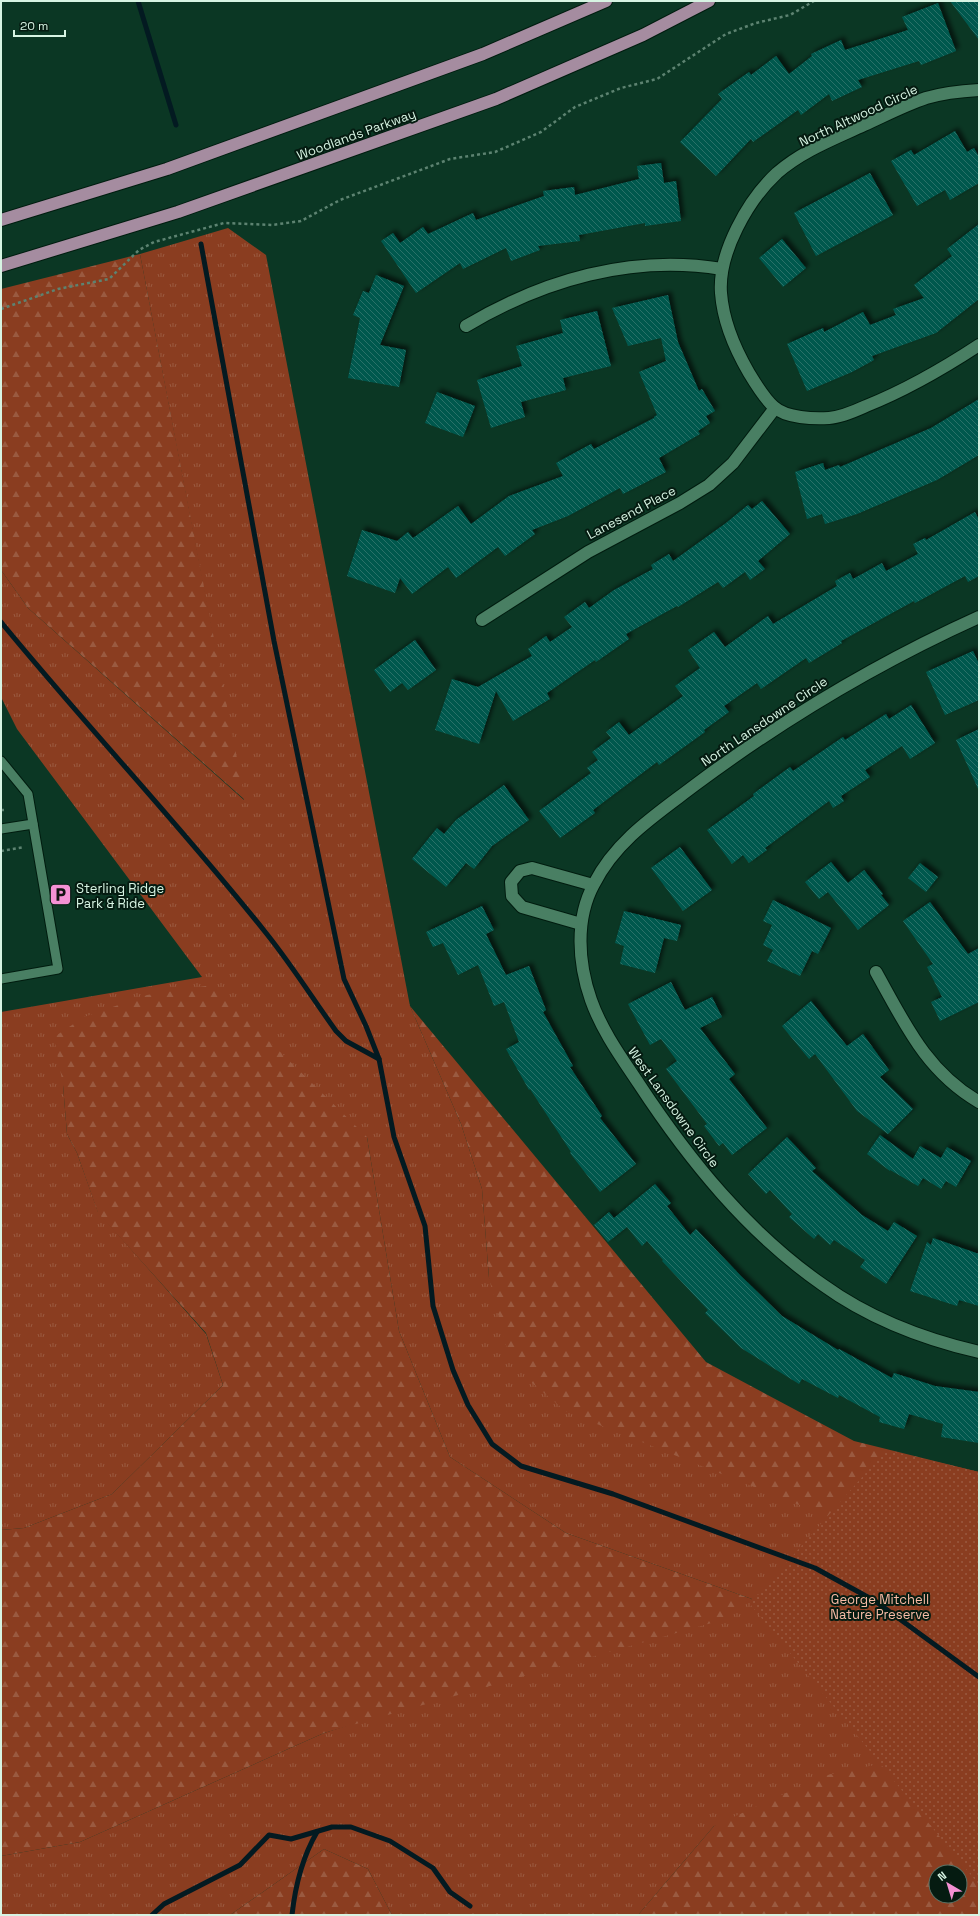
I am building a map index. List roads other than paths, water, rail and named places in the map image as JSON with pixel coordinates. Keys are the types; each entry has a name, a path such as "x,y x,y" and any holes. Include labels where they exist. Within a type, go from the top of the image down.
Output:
{"main road":[{"path":"1,220 175,166 483,54 606,1"},
{"name":"Woodlands Parkway","path":"1,266 178,212 496,99 643,36 709,1"}],"street":[{"name":"North Altwood Circle","path":"775,408 754,380 734,342 721,293 722,269 734,236 746,211 760,191 777,173 800,157 832,140 927,98 961,91 979,90"},
{"path":"466,326 525,295 591,275 624,268 655,264 680,264 722,269"},
{"path":"775,408 795,417 830,418 851,412 887,398 979,345"},
{"name":"Lanesend Place","path":"482,620 588,552 709,485 733,463 775,408"},
{"name":"North Lansdowne Circle","path":"585,903 605,864 619,846 658,813 740,752 850,681 979,617"},
{"path":"581,924 522,907 512,896 511,882 520,871 532,868 593,885"},
{"name":"West Lansdowne Circle","path":"585,903 581,924 582,957 585,979 596,1012 609,1039 677,1140 700,1170 726,1199 793,1263 823,1286 857,1308 915,1334 979,1352"},
{"path":"876,972 924,1054 943,1076 960,1091 979,1102"}],"lane":[{"path":"1,761 28,794 58,969 1,979"},
{"path":"1,830 33,824"}],"waterway":[{"path":"138,1 176,125"},
{"path":"201,244 274,641 344,979 366,1026 379,1059 394,1137 425,1226 433,1306 453,1370 468,1405 492,1444 521,1466 613,1494 815,1568 875,1601 979,1677"},
{"path":"1,622 234,893 284,957 336,1031 346,1041 379,1059"},
{"path":"152,1915 164,1904 240,1865 269,1835 291,1839 332,1827 351,1827 390,1841 433,1868 450,1892 470,1906"},
{"path":"292,1915 300,1872 317,1832"}],"place":[{"name":"Sterling Ridge Park & Ride","path":"60,895"}],"park label":[{"name":"George Mitchell Nature Preserve","path":"880,1606"}]}
